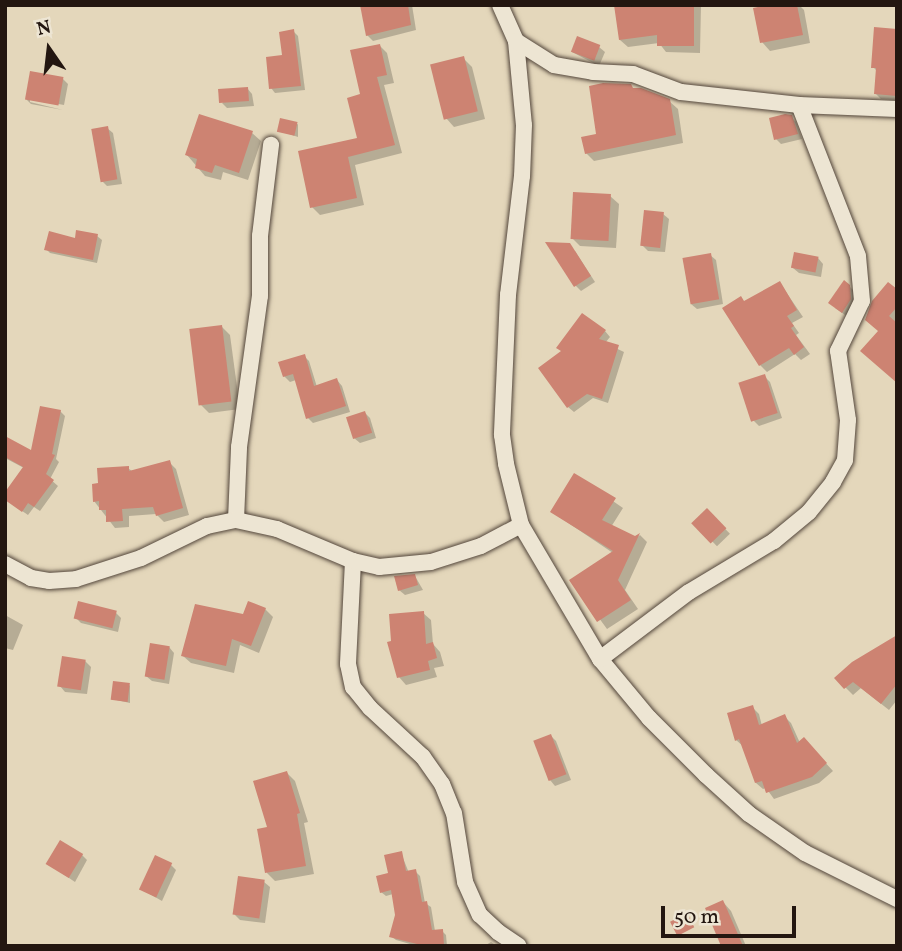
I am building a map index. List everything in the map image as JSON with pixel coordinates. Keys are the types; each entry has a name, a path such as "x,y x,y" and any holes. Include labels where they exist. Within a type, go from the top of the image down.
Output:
{"street":[{"path":"500,5 516,41 524,125 522,176 508,295 502,435 521,525 600,659 649,718 749,814 805,853 897,899"},
{"path":"516,41 554,65 593,72 633,74 681,92 799,105 897,109"},
{"path":"600,659 689,592 774,541 809,512 833,482 845,460 848,420 838,351 862,300 858,256 799,105"},
{"path":"236,520 239,447 260,296 260,236 271,145"},
{"path":"5,564 31,578 49,581 76,579 141,558 207,526 236,520 278,529 353,561 379,567 431,562 481,546 521,525"},
{"path":"353,561 348,650 353,687 423,757 442,784 454,813 465,882 480,915 498,932 519,946"}],"building":[{"path":"360,5 408,5 411,25 366,36"},
{"path":"614,5 694,5 694,46 657,46 657,35 619,40"},
{"path":"797,5 803,35 760,43 753,8"},
{"path":"874,27 897,29 897,96 874,94 876,68 871,68"},
{"path":"294,29 301,86 269,89 266,57 282,55 279,32"},
{"path":"577,36 600,45 594,61 571,52"},
{"path":"380,44 387,75 377,77 395,145 348,157 357,198 310,208 298,151 357,138 347,98 360,94 350,50"},
{"path":"464,56 478,111 444,120 430,64"},
{"path":"30,71 63,77 58,105 25,100"},
{"path":"603,83 631,84 633,88 641,88 670,99 676,135 585,154 581,137 596,134 589,86"},
{"path":"248,87 249,101 219,103 218,89"},
{"path":"199,114 253,131 239,173 215,165 212,173 195,168 197,159 185,155"},
{"path":"792,115 798,134 774,140 769,118"},
{"path":"280,118 298,122 294,136 277,132"},
{"path":"108,126 117,179 101,182 91,129"},
{"path":"573,192 611,194 608,241 571,239"},
{"path":"644,210 664,212 660,248 640,246"},
{"path":"76,230 98,234 93,260 44,250 49,231 75,238"},
{"path":"545,242 570,243 591,276 574,287"},
{"path":"794,252 819,257 815,272 791,268"},
{"path":"711,253 719,299 691,304 682,258"},
{"path":"844,280 850,285 851,299 842,313 828,303"},
{"path":"780,281 797,310 787,316 794,326 791,328 804,347 794,355 789,348 759,366 722,308 741,296 744,301"},
{"path":"888,282 897,289 897,307 889,316 897,323 897,383 860,351 878,331 865,320 872,301"},
{"path":"582,313 606,330 599,339 619,345 602,399 587,394 567,408 538,368 561,351 556,348"},
{"path":"222,325 231,401 199,405 189,329"},
{"path":"305,354 314,386 337,378 346,406 306,419 293,374 283,377 278,362"},
{"path":"765,374 778,413 751,422 738,383"},
{"path":"40,406 61,410 52,454 55,455 46,474 54,480 34,507 28,503 22,512 5,500 5,492 23,467 5,457 5,436 31,450"},
{"path":"365,411 372,433 353,439 346,417"},
{"path":"170,460 183,508 156,516 153,507 122,509 123,521 106,522 106,510 99,510 99,501 93,502 92,484 98,483 97,468 129,466 129,471"},
{"path":"574,473 616,498 602,520 635,536 640,533 618,580 631,600 597,622 569,580 613,551 550,512"},
{"path":"707,508 726,528 711,543 691,523"},
{"path":"415,574 418,585 398,591 394,576"},
{"path":"78,601 117,611 112,628 74,618"},
{"path":"248,601 266,608 251,646 232,639 226,666 181,656 195,604 243,614"},
{"path":"424,611 426,644 433,642 437,658 428,661 430,670 397,678 387,642 391,641 389,614"},
{"path":"897,635 897,684 881,704 853,682 844,689 834,678 852,662"},
{"path":"150,643 170,646 164,680 145,677"},
{"path":"62,656 86,660 81,690 57,687"},
{"path":"113,681 130,683 128,702 111,700"},
{"path":"753,705 759,725 785,714 797,743 804,737 827,763 812,777 766,793 762,781 755,783 739,739 735,741 727,713"},
{"path":"551,734 566,774 549,781 533,741"},
{"path":"287,771 300,813 297,814 306,866 265,873 257,829 267,827 253,781"},
{"path":"60,840 83,854 69,878 46,864"},
{"path":"402,851 406,871 416,869 422,902 427,901 432,930 443,929 444,946 425,946 389,937 395,915 391,890 380,893 376,876 388,873 384,855"},
{"path":"155,855 172,863 156,897 139,889"},
{"path":"238,876 265,880 259,918 233,915"},
{"path":"723,900 743,946 721,946 705,908"},
{"path":"687,913 694,927 677,936 670,922"}]}
